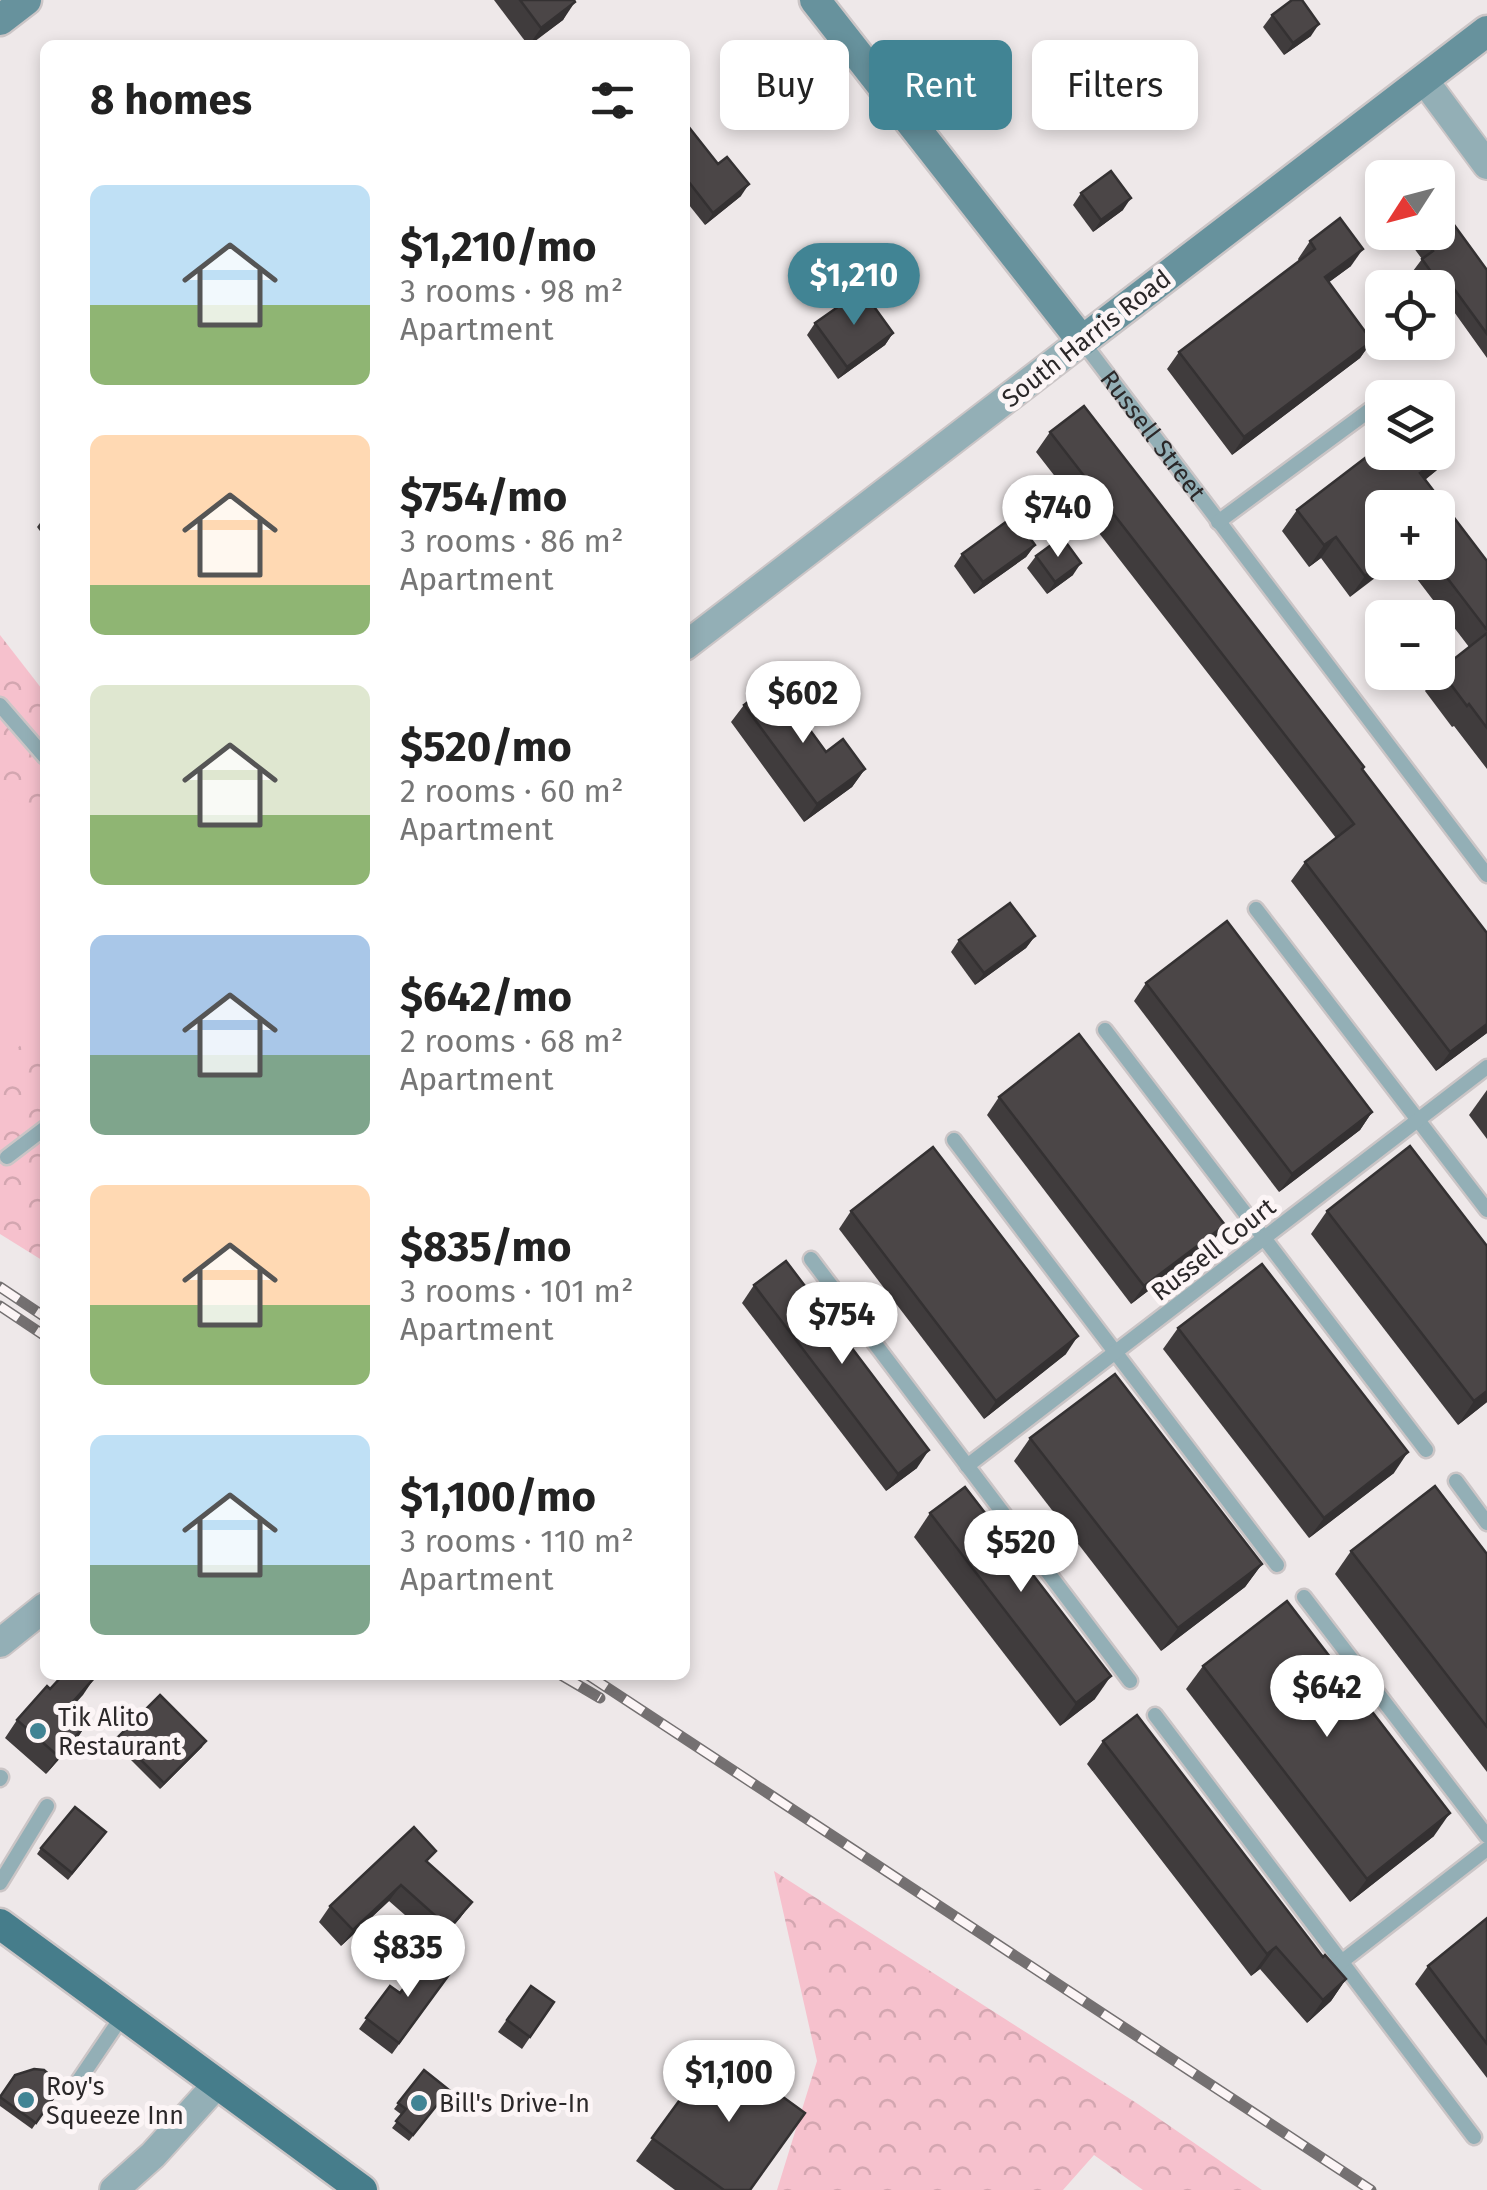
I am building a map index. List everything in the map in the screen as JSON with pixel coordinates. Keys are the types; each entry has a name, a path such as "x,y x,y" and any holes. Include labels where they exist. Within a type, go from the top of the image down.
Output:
{"main road":[{"path":"0,1924 362,2190"}],"street":[{"path":"0,20 26,0"},
{"name":"Russell Street","path":"815,0 1082,342"},
{"name":"South Harris Road","path":"690,642 1487,31"},
{"path":"1424,80 1487,165"},
{"path":"0,1644 40,1611"},
{"path":"114,2190 218,2083"}],"lane":[{"name":"Russell Street","path":"1082,342 1487,875"},
{"path":"1218,522 1365,414"},
{"path":"0,705 40,751"},
{"path":"1256,910 1487,1210"},
{"path":"1105,1030 1426,1450"},
{"name":"Russell Court","path":"967,1466 1487,1067"},
{"path":"7,1157 40,1132"},
{"path":"954,1140 1277,1564"},
{"path":"811,1259 1130,1681"},
{"path":"1456,1481 1487,1522"},
{"path":"1304,1598 1487,1836"},
{"path":"1155,1715 1474,2137"},
{"path":"0,1883 47,1806"},
{"path":"1340,1963 1487,1849"},
{"path":"73,2089 123,2014"}],"green space":[{"path":"0,635 40,687 40,1259 0,1234"},
{"path":"0,799 40,809 40,1025 0,1066"},
{"path":"774,1871 1138,2104 1262,2190 1143,2190 1094,2155 1063,2190 777,2190 817,2061"}],"building":[{"path":"520,0 574,0 575,2 541,28"},
{"path":"1292,0 1302,0 1319,24 1293,43 1272,15"},
{"path":"690,129 718,164 727,157 749,184 713,213 690,183"},
{"path":"1111,171 1131,198 1101,220 1081,193"},
{"path":"1340,218 1363,249 1325,277 1365,331 1365,346 1244,437 1179,352 1315,249 1310,241"},
{"path":"1455,226 1487,270 1487,334 1455,290 1455,270 1430,270 1422,259 1433,251 1455,250"},
{"path":"862,290 893,333 847,367 815,323"},
{"path":"1084,406 1364,767 1487,933 1487,1024 1450,1052 1305,862 1354,824 1050,432"},
{"path":"1365,458 1365,470 1424,470 1420,473 1433,490 1365,490 1365,576 1336,537 1324,545 1297,510"},
{"path":"1014,516 1035,545 983,582 962,554"},
{"path":"1455,519 1487,561 1487,630 1449,580 1455,580"},
{"path":"1062,537 1081,563 1055,582 1036,556"},
{"path":"1487,633 1487,728 1455,690 1455,658"},
{"path":"775,682 826,752 843,739 865,769 817,804 744,705"},
{"path":"1010,903 1035,936 984,973 959,940"},
{"path":"1227,921 1372,1112 1292,1174 1146,983"},
{"path":"1079,1034 1225,1225 1144,1286 999,1097"},
{"path":"1410,1146 1487,1246 1487,1391 1474,1401 1327,1211"},
{"path":"933,1147 1078,1336 996,1401 851,1211"},
{"path":"786,1261 929,1450 898,1474 754,1285"},
{"path":"1262,1264 1408,1452 1324,1518 1178,1328"},
{"path":"1115,1374 1262,1564 1178,1628 1030,1438"},
{"path":"1435,1486 1487,1554 1487,1727 1351,1551"},
{"path":"965,1487 1111,1676 1076,1703 930,1513"},
{"path":"1287,1601 1450,1813 1367,1879 1203,1666"},
{"name":"Tik Alito Restaurant","path":"58,1680 92,1680 69,1706 88,1722 58,1756 17,1720 47,1686 50,1689"},
{"path":"160,1695 206,1741 164,1783 118,1737"},
{"path":"1137,1715 1323,1957 1346,1979 1323,2000 1276,1947 1267,1954 1103,1741"},
{"path":"75,1807 106,1832 72,1873 41,1848"},
{"path":"414,1827 436,1851 426,1861 472,1902 449,1928 401,1885 353,1930 330,1906"},
{"path":"1487,1918 1487,2044 1428,1966"},
{"path":"429,1955 451,1972 399,2043 366,2018 390,1986 400,1993"},
{"path":"531,1986 554,2002 530,2037 507,2020"},
{"path":"717,2049 805,2113 750,2190 724,2190 652,2138"},
{"name":"Roy's Squeeze Inn","path":"44,2070 54,2079 56,2088 36,2123 0,2097 15,2075"},
{"name":"Bill's Drive-In","path":"424,2070 449,2090 413,2135 396,2121 406,2109 398,2103"}],"railway":[{"path":"0,1287 40,1314"},
{"path":"0,1306 40,1333"},
{"path":"569,1680 600,1698"},
{"path":"596,1680 1371,2190"}],"place":[{"name":"Tik Alito Restaurant","path":"38,1731"},
{"name":"Roy's Squeeze Inn","path":"26,2100"},
{"name":"Bill's Drive-In","path":"419,2103"}]}
